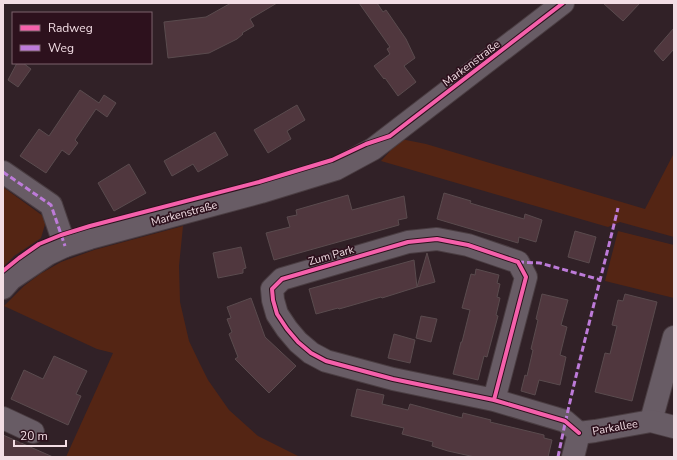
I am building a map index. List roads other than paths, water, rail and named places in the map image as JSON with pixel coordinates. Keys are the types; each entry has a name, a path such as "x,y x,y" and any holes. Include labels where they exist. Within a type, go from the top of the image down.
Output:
{"street":[{"name":"Markenstraße","path":"3,288 12,279 48,254 65,246 260,192 336,168 373,149 561,4"},
{"path":"3,172 51,205 65,246"},
{"name":"Zum Park","path":"494,400 526,277 518,262 468,245 437,239 408,242 282,279 272,289 277,314 287,329 302,346 326,361 393,379 494,400 566,421 579,433"},
{"name":"Parkallee","path":"651,421 674,337"},
{"path":"3,418 33,432"},
{"name":"Parkallee","path":"579,433 651,421 674,427"},
{"path":"573,457 579,433"}]}
